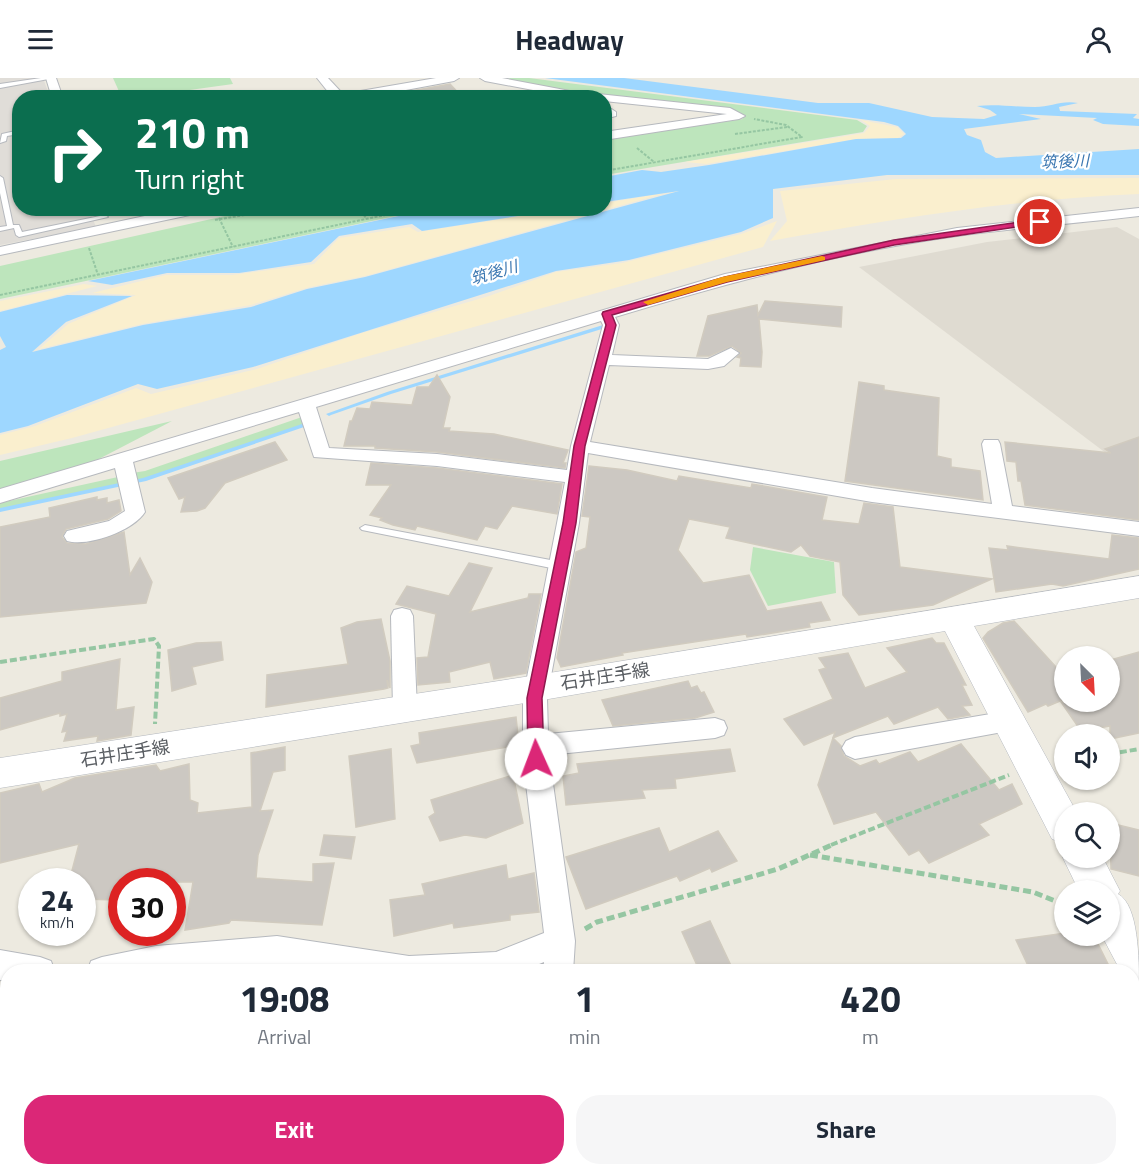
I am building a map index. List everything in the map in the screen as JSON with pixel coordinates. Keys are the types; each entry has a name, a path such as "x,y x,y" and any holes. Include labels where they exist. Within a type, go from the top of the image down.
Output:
{"street":[{"path":"322,78 333,90"},
{"path":"386,90 454,78"},
{"path":"486,78 553,90"},
{"path":"612,98 730,111 739,116 612,135"},
{"path":"0,496 725,279 894,243 969,230 1139,212"},
{"path":"0,251 105,217"},
{"path":"559,964 560,941 536,746 535,698 561,566 580,446 611,325 606,314"},
{"path":"602,360 708,364 718,362 731,353"},
{"path":"306,405 321,453 437,460 576,477"},
{"path":"991,444 1003,512"},
{"path":"580,446 861,493 1139,529"},
{"path":"74,536 121,524 131,518 135,512 123,459"},
{"name":"石井庄手線","path":"0,774 537,688 1139,587"},
{"path":"402,616 405,709"},
{"path":"954,619 1054,807"},
{"path":"855,748 1008,721"},
{"path":"536,746 715,728"},
{"path":"503,964 560,941"},
{"path":"141,964 277,951 363,964"}],"lane":[{"path":"0,86 51,78"},
{"path":"0,141 4,140 4,135 12,134"},
{"path":"0,178 10,227"},
{"path":"0,229 16,226 19,235 105,217"},
{"path":"365,528 561,566"}],"path":[{"path":"612,170 802,137 786,125 776,122"},
{"path":"638,148 654,163"},
{"path":"0,295 381,216"},
{"path":"220,219 233,247"},
{"path":"89,248 98,275"},
{"path":"0,662 154,639 159,646 155,725"},
{"path":"1120,752 1139,749"},
{"path":"560,941 597,922 778,869 1018,772"},
{"path":"809,855 1033,892 1054,901"}],"shaded area":[{"path":"0,78 43,78 47,90 12,90 12,216 92,216 96,227 0,245"},
{"path":"1117,227 1139,239 1139,478 859,267 987,242"}],"green space":[{"path":"113,78 230,78 233,84 190,90 118,90"},
{"path":"529,78 857,120 867,126 863,132 612,174 612,138 743,119 735,110 612,96 612,90 563,90 507,80"},
{"path":"225,216 396,216 0,299 0,266"},
{"path":"302,417 306,424 143,479 135,480 132,473 145,471"},
{"path":"172,421 95,461 0,489 0,461"},
{"path":"118,477 120,484 0,509 0,503"},
{"path":"753,547 834,562 836,593 768,606 750,570"}],"sand":[{"path":"861,120 897,127 904,134 898,138 856,139 706,164 685,162 864,133 870,126"},
{"path":"1139,178 1139,194 1000,205 770,241 787,221 780,191 896,179"},
{"path":"666,193 612,208 612,202"},
{"path":"522,216 583,216 365,276 310,287 251,305 142,324 39,349 68,324 136,295 92,293 166,275 232,275 314,264 339,238 409,227 418,232"},
{"path":"777,221 763,247 72,438 0,455 0,435 35,426 136,388 151,394 257,369 362,333 489,296 556,272 622,263 741,234"},
{"path":"84,284 97,286 0,311 0,301"}],"water":[{"name":"筑後川","path":"545,78 624,78 818,103 869,103 932,117 984,119 997,115 977,106 1035,107 1066,102 1078,103 1059,107 1060,111 1137,114 1133,118 1139,119 1139,126 1103,124 1093,120 1097,118 1019,114 1041,119 964,129 967,135 981,140 985,152 996,158 1139,149 1139,175 887,175 773,189 773,218 741,232 629,260 556,271 253,367 157,389 138,384 28,426 0,433 0,350 6,347 0,336 0,312 67,295 132,296 66,322 32,352 143,325 251,307 307,289 365,277 588,216 612,216 612,209 679,191 612,201 612,176 642,170 661,172 709,165 856,139 901,138 906,134 898,126 884,122"},
{"path":"399,216 517,216 422,231 412,224 339,236 311,262 239,273 167,273 112,285 88,281"}],"building":[{"path":"450,84 456,90 416,90"},
{"path":"765,301 842,307 841,327 759,319 761,367 740,366 741,358 737,357 741,353 732,346 709,356 697,356 708,316 757,305 758,315"},
{"path":"437,375 450,397 443,428 450,428 449,431 494,434 568,450 563,463 566,463 565,468 437,452 375,448 375,446 344,446 350,421 357,408 370,409 372,402 412,405 417,387 429,387"},
{"path":"859,382 884,386 884,390 939,398 937,456 951,459 951,467 980,471 983,500 845,481"},
{"path":"1139,437 1139,520 1025,505 1021,481 1018,481 1016,462 1007,461 1005,442 1111,453 1105,449"},
{"path":"275,442 287,460 225,483 205,508 181,512 185,497 179,499 168,478"},
{"path":"371,463 437,468 562,484 557,514 512,506 497,529 485,526 477,540 417,526 415,530 393,525 380,520 382,518 370,515 391,485 366,485"},
{"path":"589,466 627,470 677,481 679,476 751,488 752,484 827,497 822,520 859,524 864,503 893,507 900,567 992,579 933,605 859,615 843,595 840,562 810,556 801,545 791,552 726,538 730,527 689,519 678,550 703,583 749,575 767,611 821,602 830,620 809,623 810,627 747,637 746,634 622,653 623,655 561,667 557,658 576,552 586,548 590,517 582,516"},
{"path":"97,497 97,500 107,498 107,503 119,500 121,511 108,519 66,529 62,537 67,543 86,544 124,532 130,575 140,558 152,582 146,603 0,617 0,527 50,517 49,508"},
{"path":"1112,535 1139,538 1139,569 1063,586 1052,584 996,592 989,548 1008,550 1007,546 1109,559"},
{"path":"469,563 492,568 470,612 528,598 529,594 541,594 526,673 494,679 490,662 449,672 450,682 418,685 417,658 428,657 436,614 396,604 407,586 449,596"},
{"path":"381,619 390,661 390,688 387,680 388,688 384,689 266,707 267,675 348,664 341,628 357,622"},
{"path":"1014,621 1054,665 1054,704 1048,706 1046,704 1028,712 983,638 1003,623"},
{"path":"932,638 936,643 944,643 966,685 962,685 972,705 962,706 970,715 948,719 938,707 894,724 888,716 833,738 835,732 804,745 784,719 833,699 819,670 826,668 819,658 848,653 865,688 907,672 887,648"},
{"path":"221,642 223,660 192,667 196,684 172,691 168,650 196,643"},
{"path":"1139,652 1139,733 1120,737 1120,724 1076,724 1068,712 1120,712 1120,657"},
{"path":"120,659 116,710 134,707 131,735 97,741 98,736 64,741 67,731 62,732 67,714 60,716 60,713 0,730 0,698 62,681 62,672"},
{"path":"688,681 691,688 697,686 701,693 704,692 714,712 695,718 613,726 602,700"},
{"path":"516,717 519,745 417,763 411,746 420,744 419,733"},
{"path":"833,738 841,746 844,756 860,766 876,760 879,764 910,752 918,762 961,744 999,790 1012,784 1022,804 979,824 989,835 929,863 919,850 909,855 876,812 834,824 818,785"},
{"path":"285,747 285,770 273,772 260,811 273,810 258,855 256,878 313,882 313,864 334,863 322,925 231,920 229,923 186,930 193,882 186,882 186,868 108,868 108,900 96,899 96,868 73,868 79,844 0,863 0,793 39,784 42,792 75,778 156,765 160,771 189,764 190,800 198,803 197,813 252,807 251,753"},
{"path":"391,749 395,819 356,827 349,756"},
{"path":"730,749 735,771 675,779 676,788 642,790 645,798 566,805 563,776 579,773 577,764"},
{"path":"513,775 523,823 486,838 465,835 440,841 429,817 435,813 431,800"},
{"path":"1120,825 1139,830 1139,876 1111,869 1120,868"},
{"path":"659,828 669,852 718,831 737,861 712,872 710,868 680,881 677,876 586,909 566,857"},
{"path":"324,835 355,837 351,859 320,855"},
{"path":"506,865 508,879 534,873 539,912 510,915 510,920 454,928 453,923 394,936 390,900 425,895 422,884"},
{"path":"710,921 730,964 696,964 682,932"},
{"path":"1054,935 1054,946 1099,946 1108,964 1027,964 1016,940"}],"waterway":[{"path":"329,414 389,393 603,327"},
{"path":"0,510 144,480 305,425"}],"slow traffic":[{"path":"648,302 725,279 822,258"}],"route":[{"path":"536,759 535,698 569,523 580,446 611,325 606,314 725,279 894,243 957,232 1040,222"}]}
